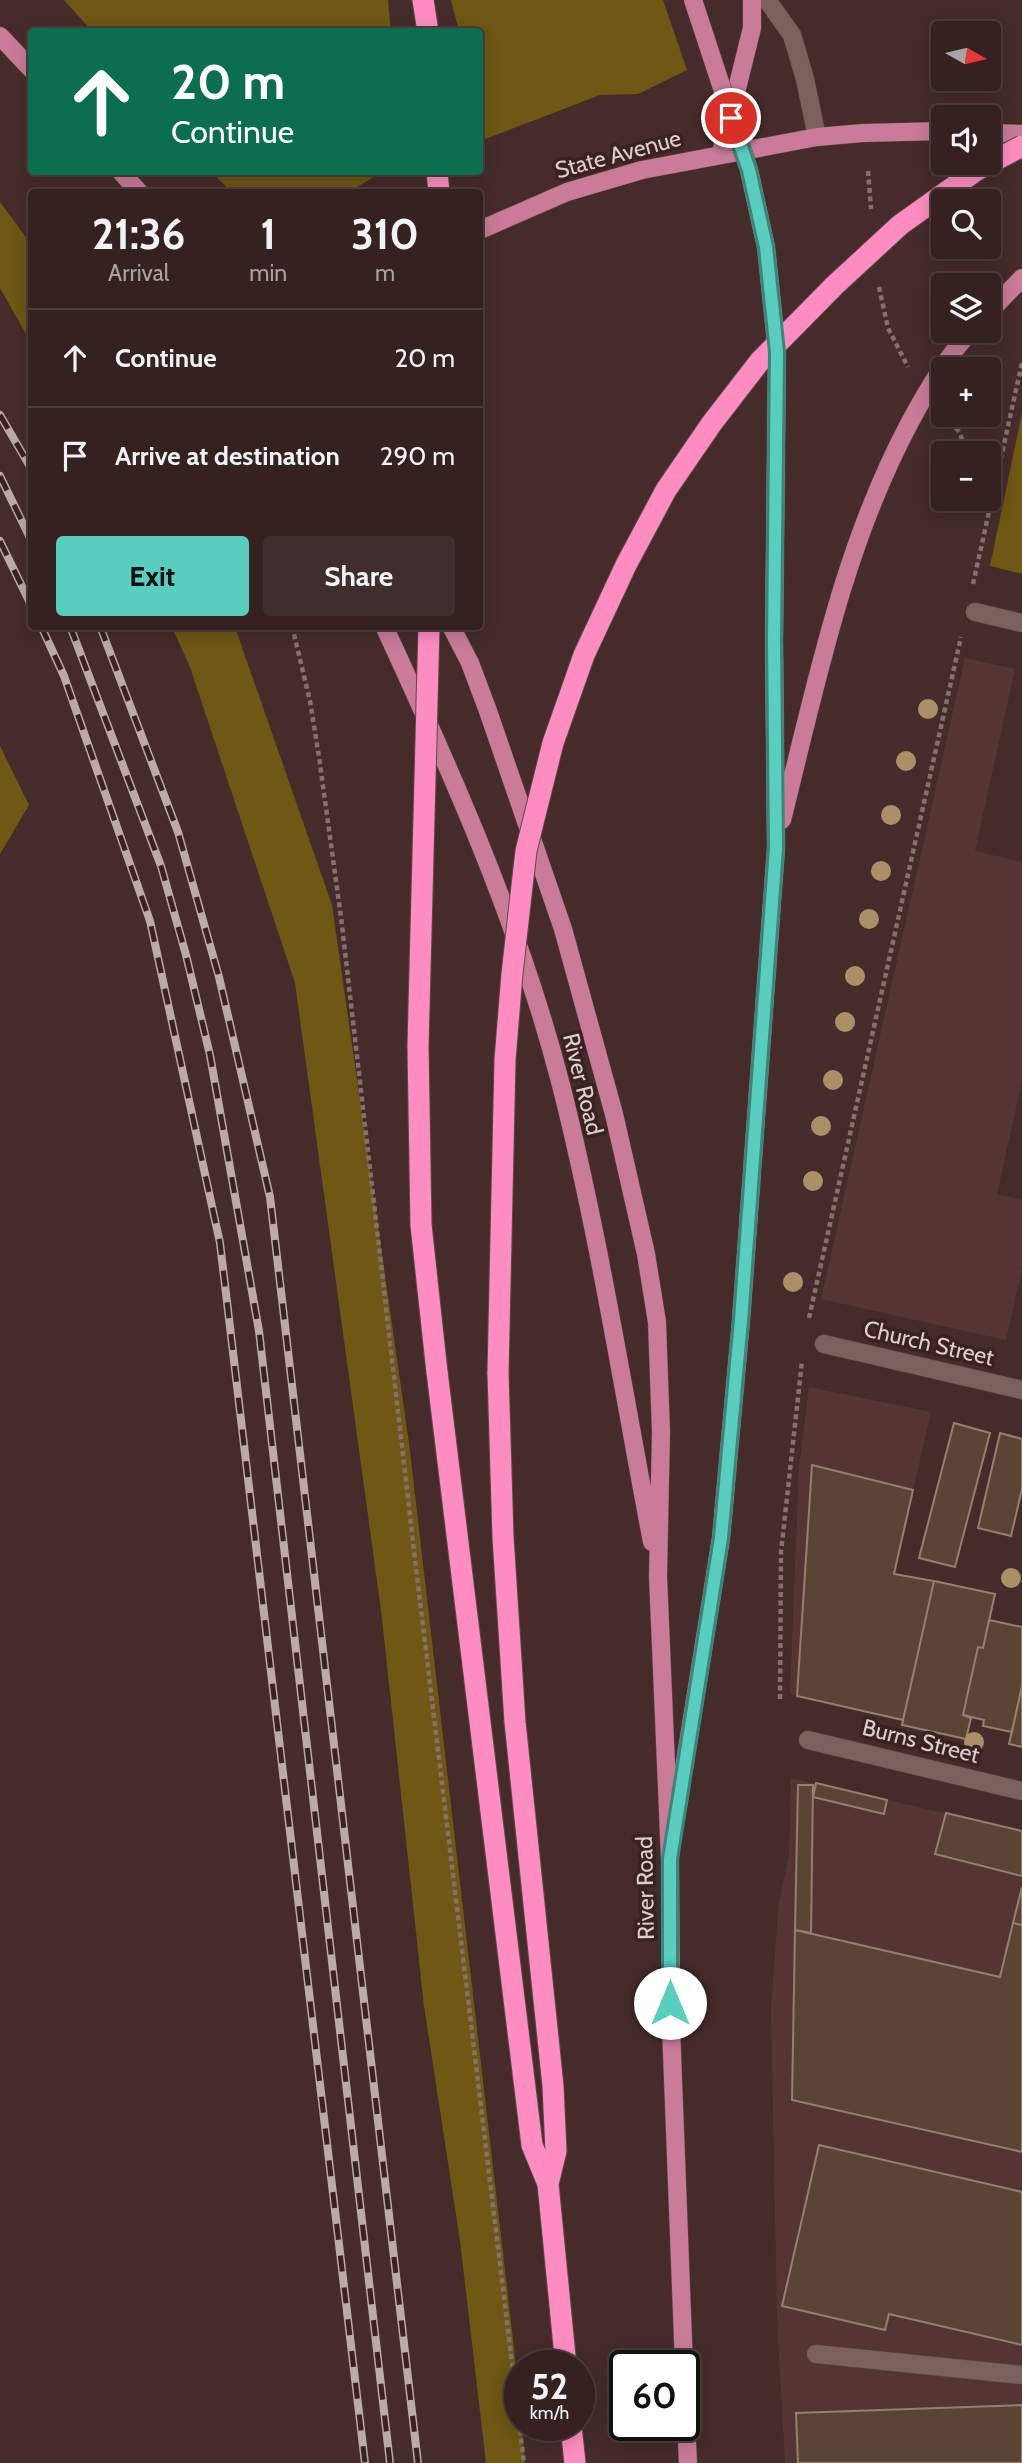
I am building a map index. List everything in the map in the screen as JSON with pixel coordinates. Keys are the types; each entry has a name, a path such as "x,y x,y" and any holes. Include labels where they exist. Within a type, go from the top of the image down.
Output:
{"highway":[{"path":"423,0 427,28"},
{"path":"548,2184 556,2151 553,2087 515,1722 503,1537 498,1373 505,1060 526,851 553,743 584,655 626,565 666,490 712,423 760,361 835,285 901,225 976,170 1022,146"},
{"path":"429,630 418,1045 421,1225 532,2145 548,2184 564,2350"},
{"path":"573,2441 575,2463"}],"main road":[{"path":"670,1859 721,1538 741,1320 776,848 774,641 777,352 766,247 749,170 693,0"},
{"path":"721,153 752,28 752,0"},
{"path":"0,36 28,66"},
{"name":"State Avenue","path":"483,229 567,192 642,170 817,137 863,132 931,131"},
{"path":"1001,133 1022,134"},
{"path":"124,175 136,189"},
{"path":"1001,300 1022,278"},
{"path":"776,848 832,615 862,527 893,454 922,400 962,343"},
{"name":"River Road","path":"386,630 487,859 530,979 561,1085 594,1238 659,1576"},
{"name":"River Road","path":"453,630 470,663 506,760 563,929 614,1114 646,1254 657,1322 660,1374 659,1576 670,1859 671,2027 683,2350"},
{"path":"687,2441 688,2463"}],"street":[{"path":"767,0 792,35 817,137"},
{"path":"975,612 1022,623"},
{"name":"Church Street","path":"824,1344 1022,1390"},
{"name":"Burns Street","path":"808,1740 1022,1791"},
{"path":"816,2354 1022,2375"}],"path":[{"path":"868,171 872,214"},
{"path":"878,281 888,328 912,373"},
{"path":"971,594 1022,363"},
{"path":"807,1328 962,629"},
{"path":"293,630 310,701 341,917 524,2463"},
{"path":"780,1699 781,1552 803,1352"}],"shaded area":[{"path":"64,0 388,0 391,28 89,28"},
{"path":"451,0 663,0 687,70 638,94 600,95 483,140 483,28 458,28"},
{"path":"215,175 377,175 354,189 228,189"},
{"path":"0,202 28,240 28,338 0,288"},
{"path":"1022,413 1022,574 990,566"},
{"path":"173,630 236,630 332,905 409,1443 514,2348 504,2350 504,2441 523,2441 525,2463 486,2463 460,2241 424,2006 381,1610 295,983 190,667"},
{"path":"965,658 1015,669 975,851 1022,862 1022,1081 997,1194 1022,1200 1022,1269 1006,1340 821,1299"},
{"path":"0,746 29,805 0,854"},
{"path":"809,1387 931,1412 894,1573 934,1581 903,1720 790,1694 799,1466"},
{"path":"791,1778 1022,1831 1022,2463 785,2463 777,2318 771,2007 779,1901 789,1856"}],"building":[{"path":"954,1423 990,1433 955,1567 919,1558"},
{"path":"1000,1433 1022,1439 1022,1489 1011,1536 978,1528"},
{"path":"812,1465 913,1490 894,1574 934,1581 903,1720 797,1696"},
{"path":"934,1581 995,1594 983,1648 978,1647 963,1715 971,1718 966,1739 902,1725"},
{"path":"989,1620 1022,1627 1022,1686 1012,1732 983,1726 984,1720 963,1715 978,1647 983,1648"},
{"path":"1022,1686 1022,1747 1009,1744"},
{"path":"816,1783 887,1800 884,1814 813,1797"},
{"path":"798,1785 813,1785 811,1933 795,1930"},
{"path":"946,1813 1022,1831 1022,1876 935,1854"},
{"path":"1022,1887 1022,1925 1013,1923"},
{"path":"1013,1923 1022,1925 1022,2152 792,2100 795,1930 1000,1977"},
{"path":"819,2145 1022,2192 1022,2345 889,2314 885,2330 782,2306"},
{"path":"1022,2405 1022,2463 798,2463 796,2413"}],"railway":[{"path":"0,415 28,463"},
{"path":"0,476 28,534"},
{"path":"0,541 28,599"},
{"path":"43,630 64,676 150,921 220,1243 365,2463"},
{"path":"72,630 161,866 186,955 210,1055 259,1331 390,2463"},
{"path":"102,630 178,832 219,977 270,1197 418,2463"}],"route":[{"path":"670,2003 670,1859 721,1538 741,1320 776,848 774,641 777,352 766,247 749,170 731,118"}]}
